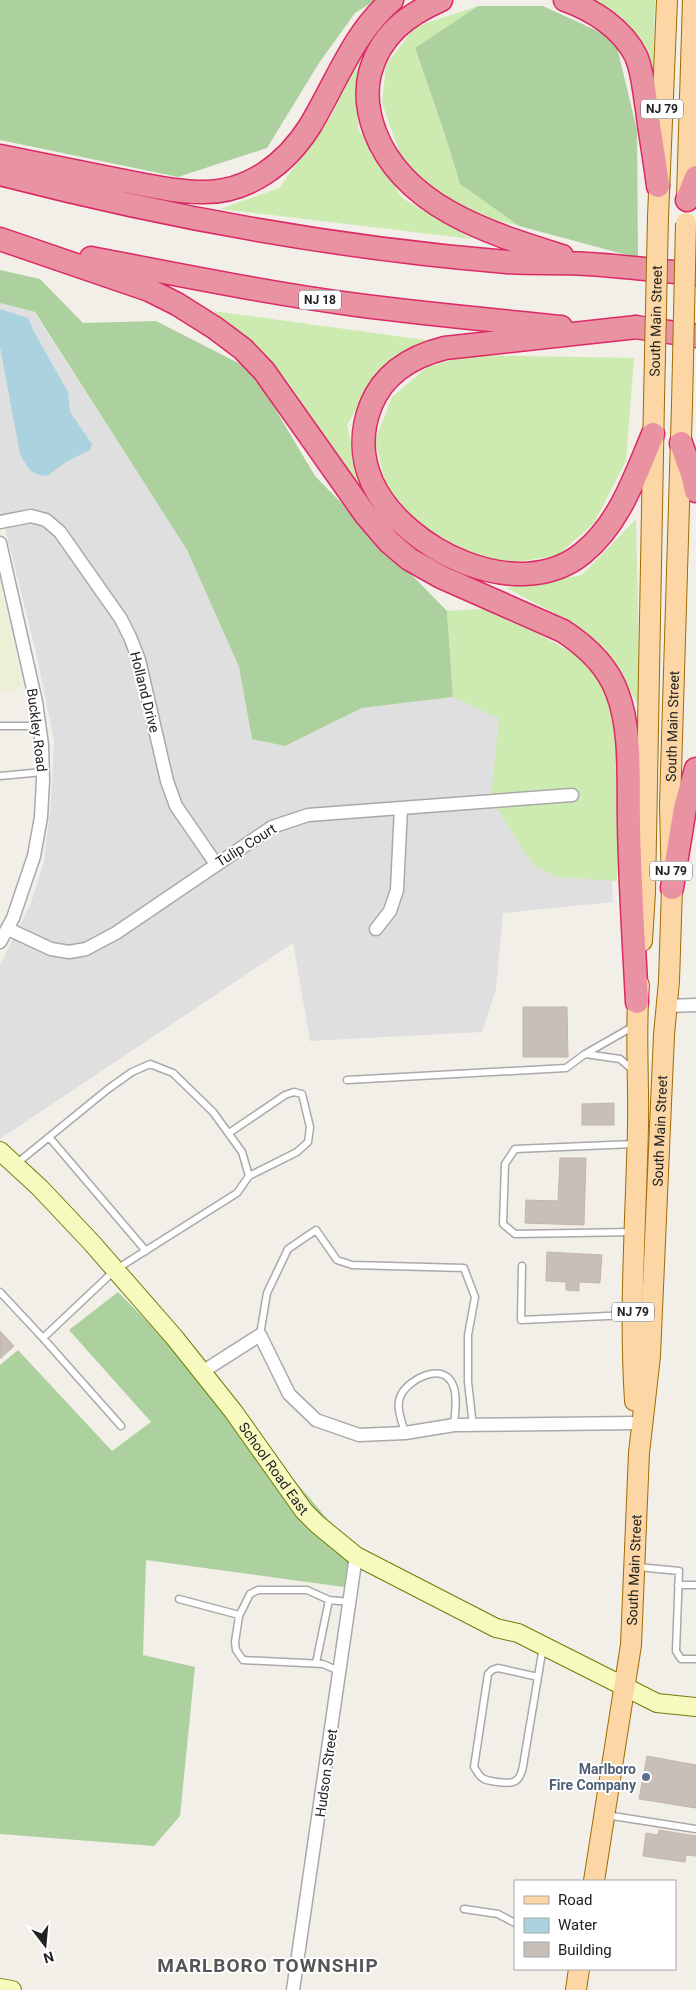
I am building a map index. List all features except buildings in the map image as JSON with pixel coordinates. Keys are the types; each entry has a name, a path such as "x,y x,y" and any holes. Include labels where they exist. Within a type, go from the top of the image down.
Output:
{"highway":[{"path":"0,156 179,191 211,192 233,188 252,181 276,167 296,146 310,126 365,28 377,13 392,0"},
{"path":"442,0 406,19 385,40 376,56 368,81 370,120 389,160 421,193 443,208 483,229 586,264"},
{"path":"565,0 601,18 615,28 629,44 636,57 643,85 658,186"},
{"path":"0,174 125,204 302,238 509,262 586,264 696,274"},
{"path":"687,200 696,177"},
{"path":"3,240 149,290 177,304 215,328 243,349 264,371 365,514 389,542 409,559 441,577 563,631 578,641 598,659 616,689 624,717 637,1013"},
{"name":"NJ 18","path":"3,240 166,273 356,305 562,327 637,327 696,336"},
{"path":"637,327 446,348 428,352 410,360 391,375 380,387 372,401 364,429 364,453 372,483 381,498 412,532 454,559 496,572 526,574 549,571 566,564 583,554 602,535 620,509 653,434"},
{"path":"681,443 696,491"},
{"path":"672,888 685,808 696,769"}],"main road":[{"name":"South Main Street","path":"639,1453 632,1354 638,1144 637,1013 645,892 658,186 667,0"},
{"name":"South Main Street","path":"625,1687 631,1646 639,1453 650,1356 672,888 670,806 693,0"},
{"name":"NJ 79","path":"594,1880 625,1687"},
{"path":"576,1990 579,1970"}],"street":[{"name":"Holland Drive","path":"0,522 31,516 46,520 60,532 121,619 139,660 167,781 176,806 216,864"},
{"name":"Buckley Road","path":"0,543 36,702 43,772 41,817 34,856 24,890 8,929 0,942"},
{"name":"Tulip Court","path":"8,929 51,949 69,952 86,949 116,933 272,827 308,815 572,795"},
{"path":"376,929 390,911 397,890 401,808"},
{"path":"667,1006 696,1005"},
{"name":"School Road East","path":"0,1151 84,1235 174,1337 233,1411 304,1511 356,1556 496,1628 518,1633 658,1703 696,1707"},
{"path":"202,1372 260,1335 289,1394 316,1420 359,1434 405,1432 454,1425 637,1422"},
{"name":"Hudson Street","path":"294,1990 351,1602 356,1556"},
{"path":"0,1988 12,1990"}],"lane":[{"path":"0,726 39,726"},
{"path":"0,776 43,772"},
{"path":"347,1080 566,1068 637,1013"},
{"path":"585,1054 620,1059 638,1073"},
{"path":"15,1165 132,1072 150,1064 173,1073 212,1112 242,1152 249,1176"},
{"path":"43,1338 116,1270 237,1193 249,1176 297,1152 308,1142 310,1127 302,1094 294,1092 285,1094 229,1133"},
{"path":"49,1137 146,1251"},
{"path":"635,1232 515,1234 504,1224 504,1172 505,1164 515,1149 638,1144"},
{"path":"260,1335 266,1293 288,1249 316,1230 337,1260 352,1265 464,1268 475,1297 468,1335 468,1382 473,1426"},
{"path":"522,1266 521,1320 633,1315"},
{"path":"0,1292 121,1426"},
{"path":"405,1432 398,1404 402,1393 419,1378 431,1373 444,1374 452,1382 455,1391 454,1425"},
{"path":"634,1567 679,1571 676,1651 681,1658 696,1659"},
{"path":"678,1585 696,1585"},
{"path":"341,1672 323,1664 243,1660 236,1650 235,1642 239,1614 250,1594 258,1590 308,1590 329,1600 351,1602"},
{"path":"179,1598 239,1614"},
{"path":"316,1664 329,1600"},
{"path":"538,1677 498,1668 488,1674 474,1767 484,1779 508,1784 516,1781 521,1776 538,1677 543,1646"},
{"path":"604,1815 696,1828"},
{"path":"464,1910 498,1914 514,1922"}],"shaded area":[{"path":"0,303 34,312 187,550 239,667 252,739 285,746 362,708 538,687 603,758 613,902 503,913 496,989 482,1032 310,1041 293,943 0,1139 0,965 31,903 44,861 51,801 54,741 36,652 0,508"}],"green space":[{"path":"0,0 376,0 355,13 319,63 267,148 178,177 0,140"},
{"path":"591,0 655,0 653,69"},
{"path":"478,6 415,49 460,184 519,226 478,215 406,171 382,103 386,65 415,27"},
{"path":"478,6 543,6 615,39 637,130 638,258 519,226 460,184 415,48"},
{"path":"361,56 358,129 402,198 472,239 220,209 279,188 331,116"},
{"path":"0,270 40,279 83,323 156,321 252,370 315,476 447,611 453,697 362,708 285,746 252,739 239,667 187,550 35,312 0,303"},
{"path":"213,311 440,342 377,374 347,425 361,491 287,381 250,343"},
{"path":"471,355 634,358 626,461 594,523 557,556 495,565 420,526 386,485 375,440 392,397 427,367"},
{"path":"636,519 640,708 606,650 581,628 507,588 582,575"},
{"path":"0,584 23,689 0,692"},
{"path":"492,608 578,656 609,693 620,782 617,881 558,877 533,865 491,799 499,718 453,697 447,611"},
{"path":"118,1292 236,1411 362,1560 351,1588 146,1560 143,1655 195,1667 180,1816 154,1846 0,1834 0,1365 18,1350 112,1451 151,1422 69,1330"}],"water":[{"path":"0,309 28,318 68,392 70,412 92,444 90,450 66,462 47,476 30,470 20,454 0,347"}],"place":[{"name":"Marlboro Fire Company","path":"646,1777"}],"district":[{"name":"MARLBORO TOWNSHIP","path":"268,1965"}]}
